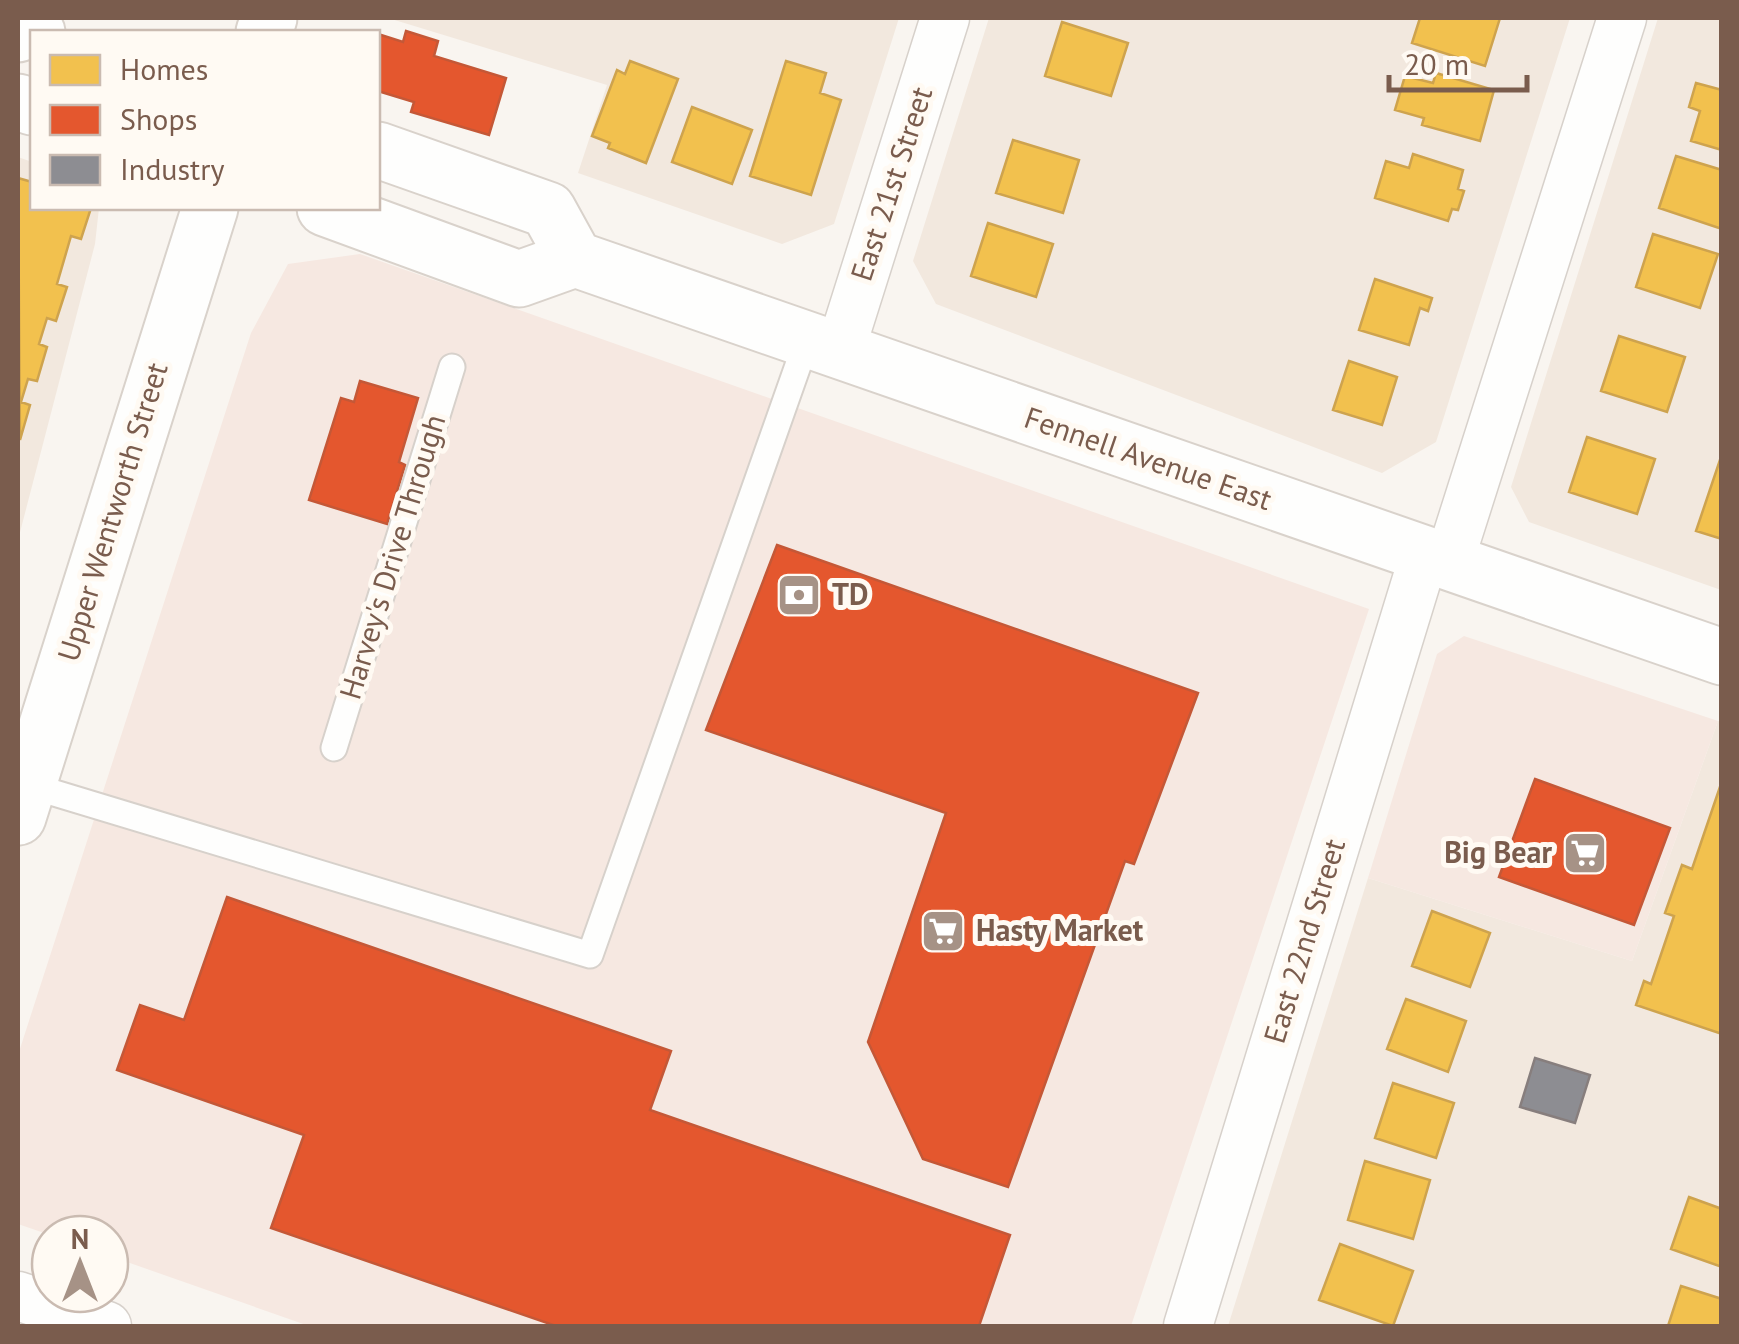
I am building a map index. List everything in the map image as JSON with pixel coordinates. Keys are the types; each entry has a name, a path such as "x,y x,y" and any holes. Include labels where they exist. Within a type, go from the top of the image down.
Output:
{"main road":[{"path":"330,210 519,279 575,259 548,210 380,151"},
{"name":"Upper Wentworth Street","path":"22,801 209,210"},
{"name":"Fennell Avenue East","path":"575,259 1722,658"}],"street":[{"name":"East 21st Street","path":"823,346 945,18"},
{"name":"East 22nd Street","path":"1188,1326 1437,559 1622,18"},
{"path":"18,1296 107,1326"}],"lane":[{"path":"22,801 590,955 823,346"},
{"name":"Harvey's Drive Through","path":"334,748 452,367"}],"shaded area":[{"path":"388,18 899,18 834,224 782,244 578,173 607,85"},
{"path":"989,18 1570,18 1436,442 1382,473 936,304 913,261"},
{"path":"1658,18 1721,18 1721,590 1529,522 1511,487"},
{"path":"18,157 30,161 30,210 99,210 95,244 18,540"},
{"path":"360,254 1369,609 1131,1326 309,1326 130,1263 130,1214 30,1214 30,1228 18,1224 18,1055 251,333 288,264"},
{"path":"1464,636 1718,721 1632,961 1368,878 1437,654"},
{"path":"1718,721 1721,1326 1228,1326 1368,878 1632,961"}],"building: Homes":[{"path":"1420,18 1500,18 1485,66 1412,43"},
{"path":"1062,22 1128,43 1111,96 1045,76"},
{"path":"630,61 678,79 646,163 608,148 610,143 592,136 617,70 625,74"},
{"path":"786,61 826,73 820,93 841,100 811,195 750,176"},
{"path":"1436,73 1494,90 1480,141 1422,125 1424,118 1395,110 1405,76 1433,83"},
{"path":"1696,83 1722,90 1722,150 1691,141 1700,111 1689,107"},
{"path":"692,107 752,130 732,184 672,162"},
{"path":"1013,140 1079,160 1063,213 996,193"},
{"path":"1413,154 1463,170 1458,189 1464,191 1458,210 1452,209 1448,221 1375,198 1386,161 1409,168"},
{"path":"1676,156 1722,170 1722,229 1659,208"},
{"path":"18,178 30,181 30,210 90,210 81,239 71,236 57,284 67,287 56,321 47,318 39,344 47,347 37,381 28,379 21,402 30,405 20,440"},
{"path":"988,223 1053,244 1036,297 971,276"},
{"path":"1653,234 1718,254 1700,308 1636,287"},
{"path":"1375,279 1432,298 1428,311 1420,308 1409,345 1359,330"},
{"path":"1619,336 1685,357 1667,412 1601,391"},
{"path":"1349,361 1397,377 1382,425 1333,410"},
{"path":"1587,437 1655,459 1637,514 1569,492"},
{"path":"1722,454 1722,539 1696,531"},
{"path":"1722,781 1722,1034 1636,1005 1644,981 1651,984 1674,916 1665,913 1682,865 1692,869"},
{"path":"1432,911 1490,933 1470,987 1412,966"},
{"path":"1406,999 1466,1021 1448,1072 1387,1049"},
{"path":"1393,1083 1454,1103 1436,1158 1375,1138"},
{"path":"1365,1161 1430,1180 1413,1239 1348,1220"},
{"path":"1689,1197 1722,1209 1722,1267 1671,1249"},
{"path":"1340,1244 1413,1271 1393,1326 1319,1300"},
{"path":"1681,1286 1722,1299 1722,1326 1668,1326"}],"building: Shops":[{"path":"406,31 438,41 434,56 506,78 489,135 411,112 414,102 380,92 380,35 403,42"},
{"path":"360,381 418,398 399,462 405,465 387,524 309,500 341,398 354,402"},
{"path":"777,545 1198,693 1134,864 1125,861 1008,1187 923,1159 868,1042 946,813 706,730"},
{"name":"Big Bear","path":"1535,779 1670,828 1634,925 1499,877"},
{"path":"227,897 671,1051 650,1110 1010,1235 979,1326 556,1326 271,1228 304,1135 117,1070 140,1005 184,1020"}],"building: Industry":[{"path":"1535,1058 1590,1075 1575,1123 1520,1107"}],"place":[{"name":"TD","path":"799,595"},
{"name":"Big Bear","path":"1585,853"},
{"name":"Hasty Market","path":"943,931"}]}
